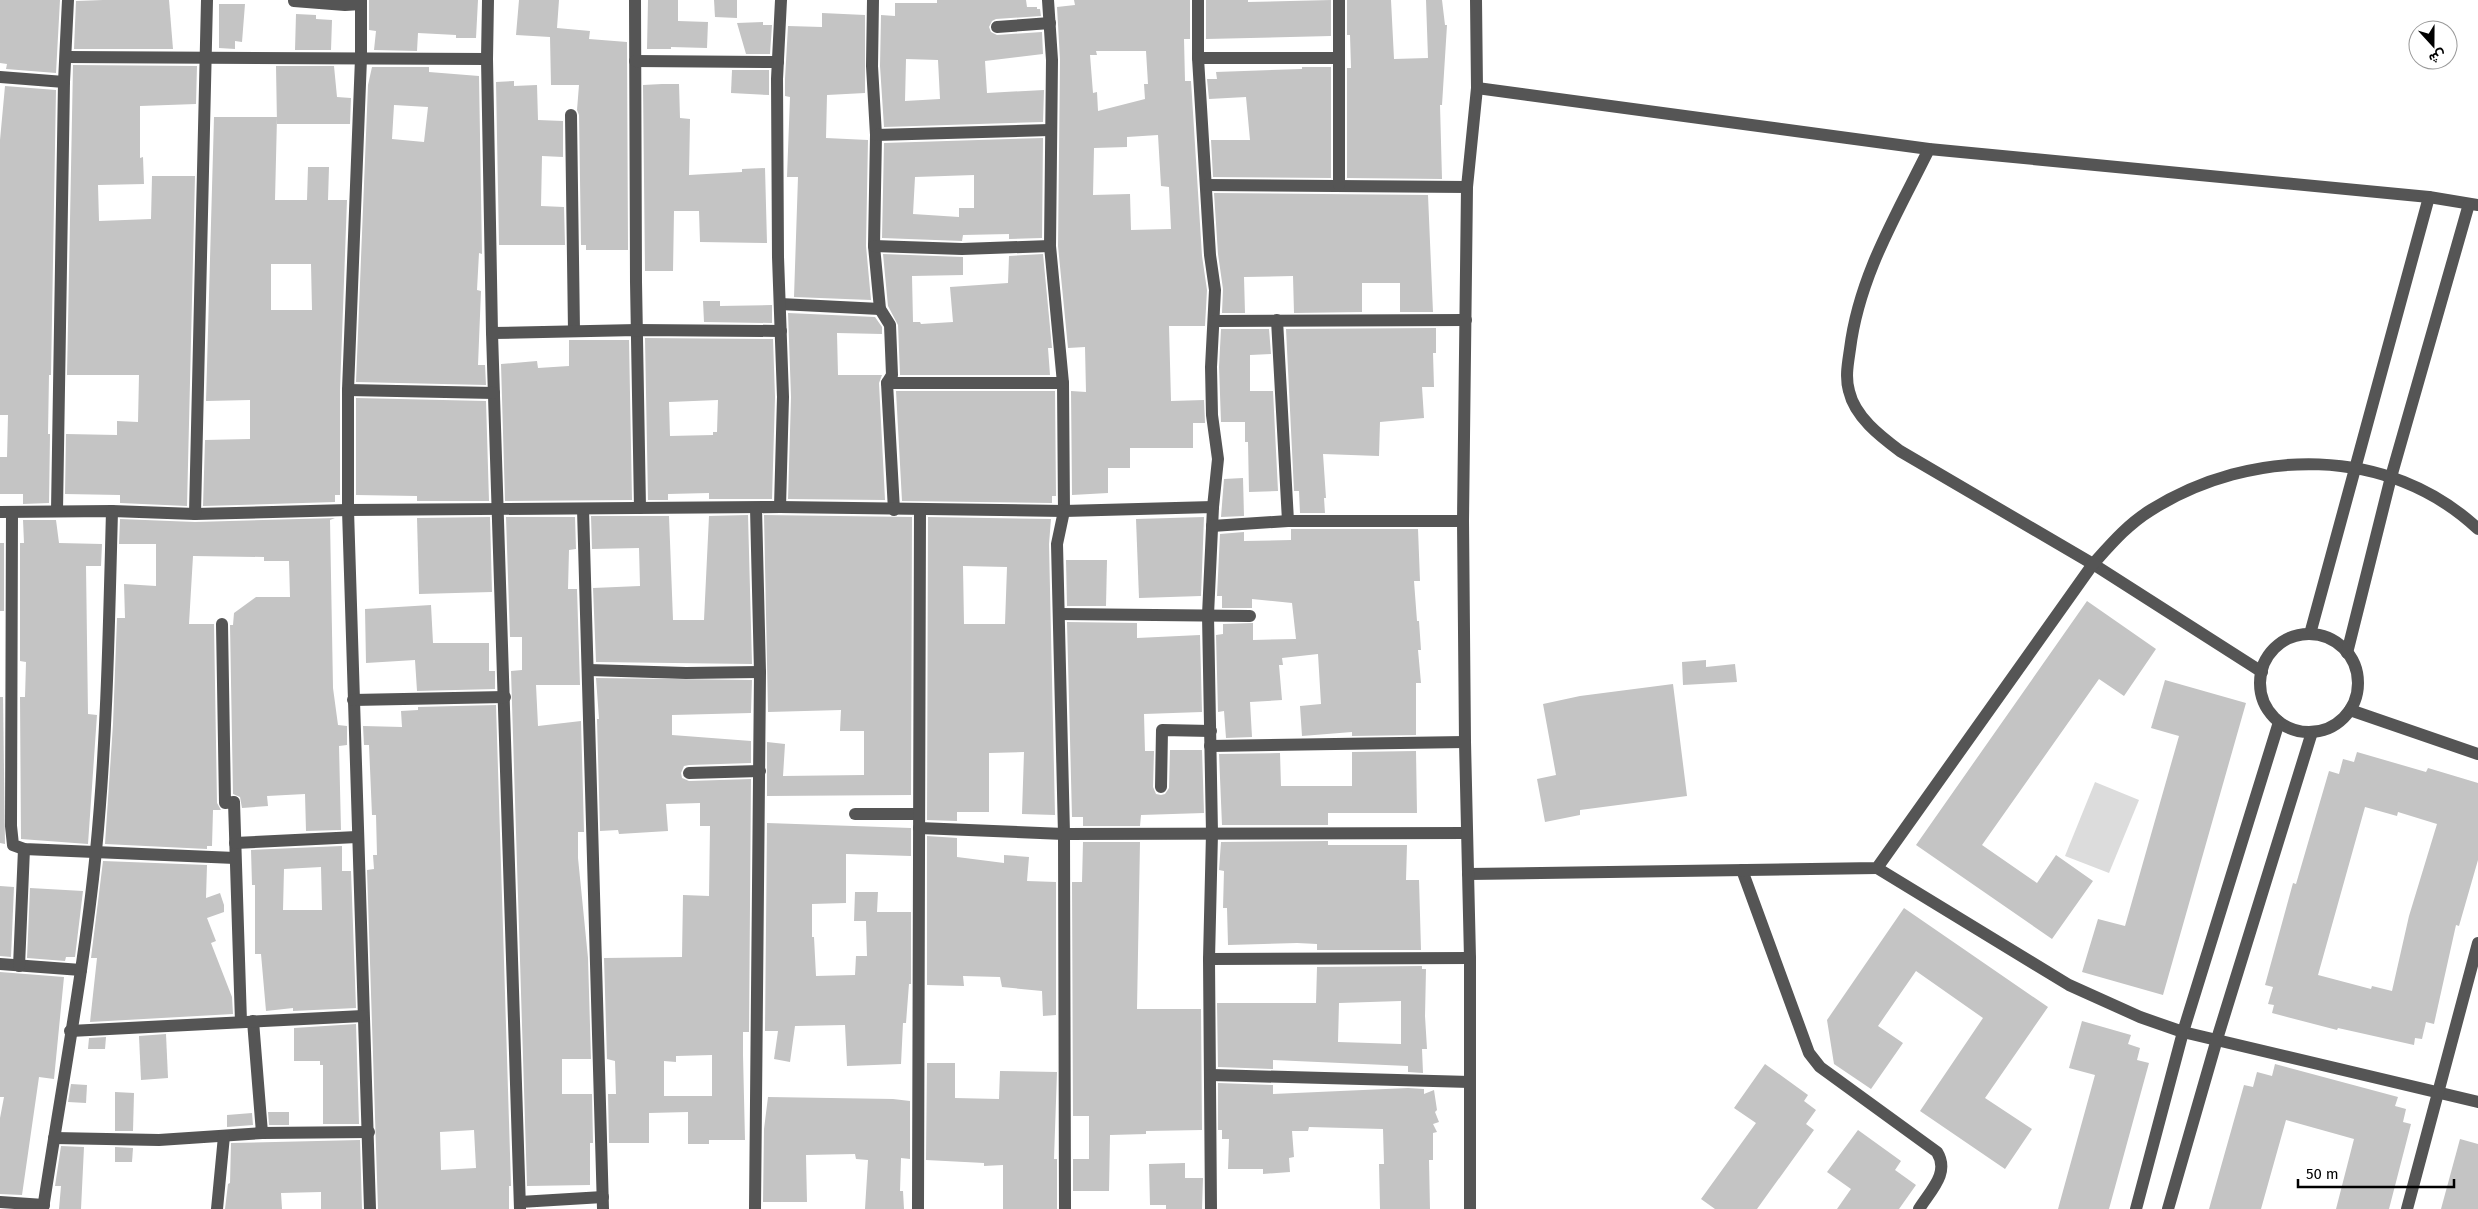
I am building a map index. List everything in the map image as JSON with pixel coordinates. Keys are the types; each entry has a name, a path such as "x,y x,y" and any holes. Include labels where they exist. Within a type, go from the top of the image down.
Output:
{"street":[{"path":"57,511 64,82 68,0"},
{"path":"195,514 207,0"},
{"path":"488,0 487,59 492,333 520,1206 603,1203 583,509"},
{"path":"635,0 640,508"},
{"path":"780,507 783,397 780,304 778,62 781,0"},
{"path":"873,0 872,66 876,135 874,246 880,310 890,325 892,375 886,383 894,510"},
{"path":"1048,0 1052,60 1050,246 1063,383 1064,510 1058,544 1064,834 1064,1209"},
{"path":"1198,0 1198,58 1215,290 1211,367 1212,415 1218,459 1213,507 1208,615 1212,834 1209,958 1211,1209"},
{"path":"1339,0 1339,185"},
{"path":"1470,1209 1470,958 1465,742 1463,521 1467,187 1477,88 1476,0"},
{"path":"294,1 345,5 361,2 361,58 348,390 348,510 370,1209"},
{"path":"997,27 1050,24"},
{"path":"66,57 487,59"},
{"path":"1198,58 1339,58"},
{"path":"635,61 778,62"},
{"path":"0,77 64,82"},
{"path":"1477,88 1929,148 2429,197 2474,204 2391,477 2347,653"},
{"path":"571,115 574,330"},
{"path":"876,135 1050,130"},
{"path":"1929,148 1882,243 1860,294 1852,329 1848,366 1849,393 1858,409 1876,433 1900,451 2093,564 2262,672"},
{"path":"1206,185 1467,187"},
{"path":"2310,634 2429,197"},
{"path":"874,246 962,249 1050,246"},
{"path":"780,304 880,310"},
{"path":"1277,320 1288,521"},
{"path":"1214,321 1466,320"},
{"path":"492,333 574,330 781,332"},
{"path":"886,383 1063,383"},
{"path":"348,390 494,393"},
{"path":"1877,868 2093,564 2126,529 2150,510 2183,492 2215,479 2250,469 2286,463 2329,464 2391,477 2430,494 2465,517 2478,530"},
{"path":"235,858 24,849 13,845 6,825 6,512 112,511 195,514 499,508 780,507 894,510 1064,510 1213,507"},
{"path":"755,1209 760,771 760,672 756,508"},
{"path":"918,1209 920,509"},
{"path":"0,1202 44,1207 81,970 96,851 107,684 112,511"},
{"path":"1212,526 1288,521 1463,521"},
{"path":"1059,614 1250,616"},
{"path":"222,624 224,803 234,802 235,858 247,1022 262,1134"},
{"path":"2310,634 2324,637 2337,643 2347,653 2355,666 2358,681 2356,696 2350,710 2333,725 2312,732 2294,730 2279,722 2270,713 2260,690 2262,672 2264,663 2272,651 2283,642 2296,636 2310,634"},
{"path":"589,670 686,673 760,672"},
{"path":"353,700 505,697"},
{"path":"2350,710 2478,754"},
{"path":"2136,1209 2183,1032 2279,722"},
{"path":"1161,787 1162,730 1211,731"},
{"path":"2168,1209 2217,1039 2312,732"},
{"path":"1210,746 1465,742"},
{"path":"689,773 760,771"},
{"path":"855,814 919,814"},
{"path":"919,828 1064,834 1467,833"},
{"path":"235,843 357,837"},
{"path":"19,966 24,849"},
{"path":"1468,874 1877,868 2069,985 2140,1017 2183,1032 2478,1102"},
{"path":"1742,870 1809,1053 1820,1067 1936,1152 1942,1159 1941,1175 1919,1209"},
{"path":"2407,1209 2478,943"},
{"path":"1209,958 1470,958"},
{"path":"0,964 81,970"},
{"path":"70,1031 363,1016"},
{"path":"1211,1075 1470,1082"},
{"path":"54,1138 159,1140 262,1134 369,1132"},
{"path":"217,1209 224,1136"}],"shaded area":[{"path":"2095,782 2139,800 2109,873 2065,856"}],"building":[{"path":"0,0 60,0 56,73 6,69 7,64 0,63"},
{"path":"169,0 173,49 74,49 76,1"},
{"path":"369,0 478,0 476,38 456,38 456,35 418,33 417,51 374,50 376,31 369,30"},
{"path":"519,0 559,0 557,28 590,31 589,39 627,42 628,250 586,250 586,245 581,245 579,115 577,110 579,85 551,85 550,37 516,35"},
{"path":"648,0 678,0 678,21 708,22 707,48 671,47 671,49 647,49"},
{"path":"714,0 737,0 737,18 715,17"},
{"path":"937,0 1026,0 1027,7 1037,7 1037,9 1040,9 1041,16 996,19 992,21 989,27 991,32 997,35 1042,32 1043,54 985,61 987,93 1044,90 1043,122 884,127 880,66 881,15 895,16 895,3 937,3","holes":["906,59 938,60 940,99 905,101"]},
{"path":"1074,0 1190,0 1190,39 1184,39 1185,81 1191,81 1202,256 1207,290 1205,326 1169,326 1171,401 1204,400 1205,423 1193,423 1193,448 1130,448 1130,468 1108,468 1108,493 1072,495 1071,391 1086,392 1085,347 1068,348 1058,246 1060,60 1057,7 1075,5","holes":["1096,51 1146,51 1148,84 1144,84 1145,99 1098,111 1097,92 1093,93 1090,55 1097,55","1158,135 1161,186 1169,187 1171,229 1131,230 1130,194 1093,195 1094,148 1127,147 1127,137"]},
{"path":"1206,0 1248,0 1248,2 1331,0 1331,36 1206,39"},
{"path":"1347,0 1391,0 1394,59 1428,58 1426,0 1442,0 1445,25 1447,25 1442,105 1440,105 1442,179 1347,178 1347,68 1351,68 1350,35 1347,35"},
{"path":"219,4 245,4 242,42 235,41 235,49 219,48"},
{"path":"822,13 865,15 865,93 827,95 826,138 868,140 866,246 871,300 794,297 798,177 787,177 790,97 785,96 785,79 788,26 822,27"},
{"path":"296,14 316,15 316,19 332,20 331,50 295,50"},
{"path":"763,22 763,25 772,25 770,54 746,54 737,23"},
{"path":"73,65 197,66 196,104 140,106 140,158 143,157 144,184 98,185 99,221 151,219 152,176 195,176 187,506 120,503 120,495 65,494 66,434 117,435 117,421 138,422 139,375 67,375"},
{"path":"276,66 334,66 337,97 351,98 350,124 277,124"},
{"path":"372,67 429,67 429,72 479,76 482,254 479,253 477,290 481,291 478,365 485,365 486,385 356,382 368,85","holes":["394,105 428,107 424,142 392,139"]},
{"path":"1302,67 1331,67 1331,178 1213,177 1211,140 1250,140 1246,97 1209,99 1207,79 1217,79 1216,72 1302,69"},
{"path":"732,70 769,70 769,95 731,93"},
{"path":"514,81 514,86 537,85 538,120 563,121 563,157 542,156 541,206 564,207 565,245 499,245 496,82"},
{"path":"679,84 680,118 690,119 689,175 742,172 742,169 765,168 767,243 700,242 699,211 674,211 673,271 645,271 643,85"},
{"path":"5,86 56,90 51,375 49,375 48,434 50,434 49,503 23,504 23,494 0,494 0,457 7,457 8,415 0,415 0,140"},
{"path":"214,117 277,117 275,200 307,200 308,167 329,167 328,200 347,200 340,390 340,495 335,495 335,502 203,506 205,440 250,439 250,400 206,401","holes":["271,264 311,264 312,310 271,310"]},
{"path":"1043,138 1042,238 1009,239 1009,234 963,235 962,241 882,238 884,143","holes":["974,175 974,208 959,208 959,217 913,214 915,177"]},
{"path":"1214,193 1428,195 1433,312 1400,312 1400,283 1362,283 1362,312 1294,313 1293,276 1244,277 1245,313 1222,313 1223,289 1218,254"},
{"path":"883,254 963,257 963,275 912,276 913,322 920,322 921,324 953,322 950,287 1008,283 1009,256 1043,254 1052,348 1048,348 1050,375 900,375 898,325 888,306"},
{"path":"703,301 720,301 720,306 772,305 772,323 704,322"},
{"path":"788,313 875,317 882,327 882,334 837,333 838,375 882,375 879,383 885,500 788,499 791,397"},
{"path":"1436,328 1436,353 1433,353 1434,387 1422,387 1424,418 1380,422 1379,456 1323,454 1326,498 1324,498 1325,513 1300,513 1299,491 1294,491 1286,329"},
{"path":"1221,329 1269,329 1271,354 1250,355 1250,391 1273,391 1278,491 1249,492 1248,442 1245,442 1245,422 1221,422 1219,367"},
{"path":"645,338 773,339 775,397 772,499 709,499 709,493 668,494 668,500 648,500","holes":["718,400 717,432 713,432 713,435 670,436 669,402"]},
{"path":"569,340 629,340 632,500 505,501 501,364 537,361 538,368 569,366"},
{"path":"896,391 1055,391 1056,496 1052,496 1052,503 902,501"},
{"path":"356,398 486,401 489,501 417,501 417,496 356,495"},
{"path":"1243,478 1244,516 1221,517 1224,479"},
{"path":"748,515 752,664 596,662 593,588 640,586 639,548 592,549 591,516 669,516 673,620 704,620 709,516"},
{"path":"764,515 912,517 911,795 767,796 767,742 785,744 783,776 864,775 864,731 840,731 841,710 768,712"},
{"path":"490,517 492,592 419,594 417,518"},
{"path":"506,517 575,517 576,549 569,550 568,589 577,589 580,685 536,685 538,726 581,721 584,832 578,832 578,858 588,958 591,1059 562,1059 562,1094 592,1094 593,1143 590,1143 590,1185 527,1186 511,671 522,670 522,637 510,637"},
{"path":"928,517 1051,519 1049,544 1055,815 1022,814 1024,752 989,753 989,812 957,812 957,821 927,820","holes":["963,566 1007,567 1005,624 964,624"]},
{"path":"1204,517 1201,596 1139,598 1136,519"},
{"path":"335,518 330,520 333,688 338,725 347,726 347,745 339,746 341,830 306,831 305,794 267,796 268,806 242,808 240,797 233,794 230,625 233,625 234,613 256,597 290,597 289,561 264,561 264,557 193,556 189,624 214,624 217,803 221,810 213,810 212,846 207,846 207,849 105,844 113,724 117,618 125,618 124,584 156,586 156,544 119,544 120,519 195,522"},
{"path":"23,520 56,520 59,543 102,544 101,566 86,566 88,714 97,715 88,844 21,839 20,697 25,697 26,662 20,661 20,543 24,543"},
{"path":"1291,529 1418,529 1420,581 1414,581 1421,650 1418,650 1421,683 1416,683 1416,735 1352,736 1352,732 1302,736 1300,706 1321,704 1318,654 1282,658 1283,665 1279,665 1282,700 1250,702 1252,737 1226,738 1224,711 1218,712 1216,635 1223,634 1223,624 1253,623 1253,640 1296,639 1292,603 1252,599 1252,608 1222,608 1222,596 1217,596 1220,534 1244,532 1244,541 1291,540"},
{"path":"0,543 4,543 4,611 0,611"},
{"path":"1066,560 1107,560 1106,606 1067,606"},
{"path":"2087,601 2156,649 2124,696 2099,679 1982,845 2037,883 2056,855 2093,881 2052,939 1916,845"},
{"path":"431,605 433,643 489,643 489,671 495,671 495,689 417,691 415,660 366,663 365,609"},
{"path":"1067,622 1137,623 1137,638 1200,635 1202,712 1144,714 1145,751 1154,751 1153,787 1156,794 1165,794 1169,788 1170,750 1202,750 1204,813 1141,815 1140,826 1083,826 1083,817 1072,817"},
{"path":"1706,660 1706,667 1735,664 1737,682 1683,685 1682,662"},
{"path":"596,678 752,680 751,713 672,715 672,735 751,741 751,763 689,765 684,766 681,773 682,778 689,781 751,779 749,1032 743,1032 745,1140 709,1140 709,1144 688,1144 688,1112 649,1113 649,1143 609,1143 608,1094 616,1094 615,1061 607,1059 604,958 682,957 683,895 709,896 710,826 700,826 700,803 666,804 668,831 619,834 618,830 600,831 597,719 599,719","holes":["712,1055 712,1096 664,1096 664,1061 676,1062 676,1056"]},
{"path":"2165,680 2246,703 2163,995 2082,972 2098,919 2125,926 2179,736 2151,728"},
{"path":"1673,684 1687,796 1580,810 1580,815 1545,822 1537,779 1556,775 1543,704 1580,696"},
{"path":"0,697 3,697 5,844 0,843"},
{"path":"496,705 511,1186 509,1186 509,1209 378,1209 367,870 374,869 373,855 377,855 376,815 372,815 369,745 364,745 363,726 402,727 401,711 418,710 418,707","holes":["474,1130 476,1168 441,1170 440,1132"]},
{"path":"1416,751 1417,813 1328,813 1328,825 1222,825 1219,754 1280,753 1281,786 1352,786 1352,752"},
{"path":"2357,752 2426,772 2428,768 2478,783 2478,860 2459,926 2456,925 2434,1024 2426,1022 2422,1039 2415,1038 2414,1045 2338,1028 2337,1030 2272,1013 2274,1005 2268,1004 2273,987 2265,985 2293,883 2296,884 2329,771 2339,774 2343,759 2354,762","holes":["2365,807 2397,816 2398,812 2437,824 2409,916 2392,991 2372,986 2371,989 2318,975"]},
{"path":"767,823 911,828 911,856 846,854 846,903 812,904 812,937 814,937 816,976 855,975 856,956 867,956 866,921 854,921 855,892 878,892 877,912 911,912 911,984 909,984 906,1023 903,1023 901,1064 847,1066 845,1025 795,1026 790,1062 774,1059 778,1031 765,1031"},
{"path":"927,836 957,838 957,857 1004,863 1004,855 1029,857 1027,881 1056,882 1056,1015 1043,1016 1042,991 1002,987 1000,977 963,976 964,986 927,985"},
{"path":"1328,841 1328,845 1407,845 1406,880 1419,880 1421,950 1317,950 1317,944 1297,943 1228,945 1227,908 1223,908 1224,871 1219,870 1221,842"},
{"path":"1083,842 1140,842 1137,1009 1201,1009 1202,1130 1146,1131 1146,1134 1110,1135 1109,1191 1073,1191 1073,1159 1089,1159 1089,1116 1073,1116 1072,882 1082,882"},
{"path":"342,846 342,871 351,871 356,1008 293,1011 293,1008 266,1011 261,954 255,954 255,885 252,885 251,850","holes":["321,867 322,910 283,910 284,869"]},
{"path":"103,861 207,865 206,898 220,893 224,905 224,912 207,918 216,941 211,943 232,997 233,1014 90,1022 97,958 91,958"},
{"path":"0,886 14,887 11,957 0,956"},
{"path":"30,888 83,891 75,957 66,957 65,961 27,958"},
{"path":"1904,908 2048,1007 1985,1098 2032,1129 2005,1169 1920,1111 1983,1018 1916,971 1878,1026 1903,1043 1871,1089 1834,1064 1827,1020"},
{"path":"1422,966 1422,969 1426,969 1425,1016 1427,1049 1422,1049 1423,1073 1408,1072 1408,1066 1273,1060 1273,1069 1218,1067 1217,1003 1316,1003 1317,967","holes":["1401,1001 1401,1044 1338,1042 1339,1003"]},
{"path":"0,972 64,977 54,1079 39,1077 22,1195 0,1194 0,1118 4,1097 0,1097"},
{"path":"2082,1021 2131,1035 2128,1044 2140,1048 2137,1060 2149,1063 2109,1209 2058,1209 2095,1075 2069,1068"},
{"path":"356,1024 359,1124 323,1124 323,1065 320,1065 320,1061 294,1061 294,1028"},
{"path":"166,1034 168,1078 141,1080 139,1036"},
{"path":"106,1037 105,1049 88,1049 89,1038"},
{"path":"927,1063 955,1063 955,1098 999,1099 1000,1071 1057,1072 1054,1159 1057,1159 1057,1209 1003,1209 1003,1165 984,1166 984,1163 926,1160"},
{"path":"1765,1064 1808,1095 1804,1101 1816,1110 1806,1124 1814,1130 1757,1209 1715,1209 1701,1199 1756,1123 1734,1108"},
{"path":"2275,1064 2398,1097 2395,1106 2406,1109 2403,1122 2411,1124 2389,1209 2336,1209 2354,1139 2286,1120 2261,1209 2209,1209 2244,1085 2253,1087 2257,1072 2272,1076"},
{"path":"1218,1083 1273,1085 1273,1094 1408,1088 1424,1089 1424,1094 1434,1090 1437,1110 1435,1112 1439,1122 1433,1124 1437,1132 1433,1133 1433,1160 1429,1160 1430,1209 1380,1209 1379,1164 1384,1164 1383,1129 1309,1127 1308,1131 1292,1131 1294,1157 1289,1158 1290,1172 1263,1174 1263,1169 1228,1169 1229,1139 1222,1139 1222,1130 1218,1130"},
{"path":"71,1084 87,1085 86,1103 68,1102"},
{"path":"115,1092 134,1093 133,1131 115,1131"},
{"path":"768,1097 893,1099 910,1101 910,1159 901,1158 900,1191 903,1191 904,1209 865,1209 868,1160 856,1159 855,1154 806,1155 807,1202 763,1202 764,1129"},
{"path":"268,1112 289,1112 289,1125 269,1125"},
{"path":"252,1113 253,1125 227,1127 227,1115"},
{"path":"1858,1130 1901,1161 1895,1170 1916,1185 1899,1209 1837,1209 1851,1189 1827,1172"},
{"path":"2460,1139 2478,1144 2478,1209 2441,1209"},
{"path":"360,1140 362,1209 321,1209 321,1192 281,1193 282,1209 225,1209 228,1184 230,1183 231,1143"},
{"path":"61,1146 84,1147 81,1209 59,1209 61,1186 55,1186"},
{"path":"115,1147 133,1148 132,1162 115,1162"},
{"path":"1185,1163 1185,1178 1203,1178 1202,1209 1166,1209 1166,1205 1150,1205 1149,1164"}]}
